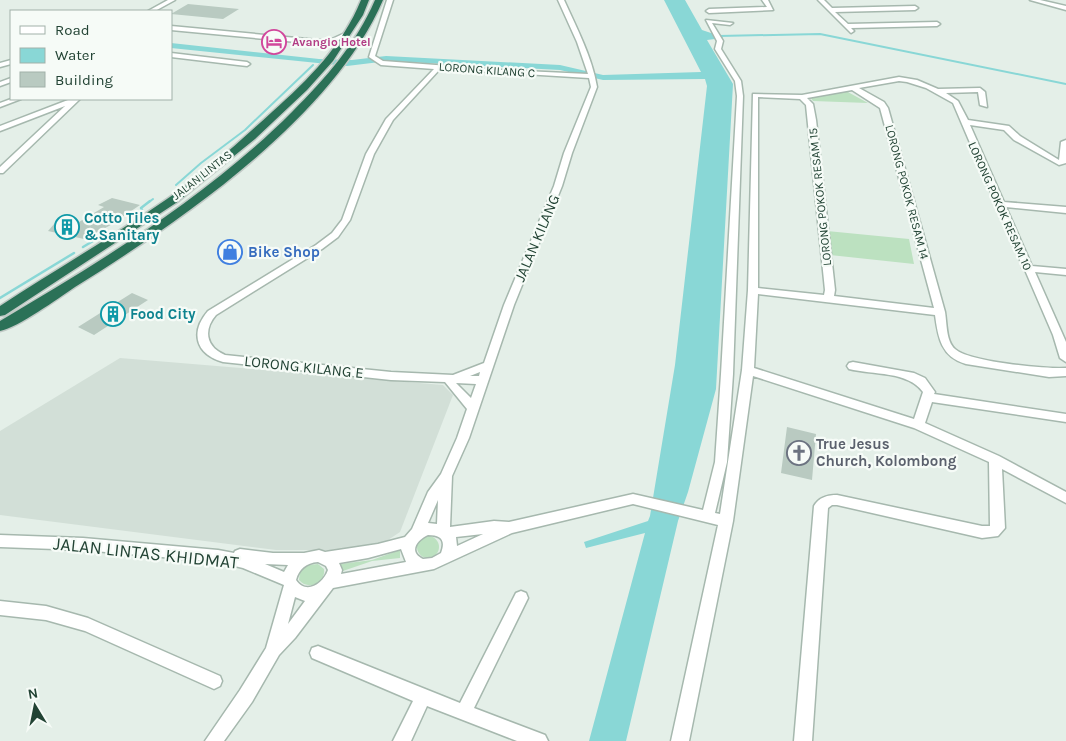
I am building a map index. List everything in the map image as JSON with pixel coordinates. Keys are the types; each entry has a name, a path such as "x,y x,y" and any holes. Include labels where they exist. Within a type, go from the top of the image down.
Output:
{"highway":[{"name":"JALAN LINTAS","path":"0,328 88,273 177,213 272,138 331,77 349,54 372,16 378,0"},
{"name":"JALAN LINTAS","path":"0,312 190,187 275,116 330,59 360,15 366,1"},
{"path":"0,322 88,273"}],"street":[{"path":"153,10 172,0"},
{"name":"LORONG KILANG C","path":"390,0 372,57 381,63 593,76"},
{"name":"JALAN KILANG","path":"414,536 435,492 446,476 474,409 481,383 526,261 558,186 568,152 594,87 590,66 561,0"},
{"path":"709,11 772,9 765,0"},
{"path":"821,0 852,33"},
{"path":"1033,0 1066,8"},
{"path":"830,10 915,8"},
{"path":"708,516 722,452 740,96 738,81 718,49 717,37 708,21 730,22"},
{"path":"846,26 937,24"},
{"path":"172,28 318,42 333,41 347,34"},
{"path":"318,42 331,47 330,59"},
{"path":"172,55 247,64"},
{"path":"564,75 580,72 590,66"},
{"name":"LORONG KILANG E","path":"439,67 390,119 370,154 346,220 335,235 315,250 212,313 202,324 202,334 207,348 216,356 326,370 447,381"},
{"path":"564,75 583,80 594,87"},
{"name":"LORONG POKOK RESAM 10","path":"852,87 908,79 937,91 956,102 1027,268 1062,336 1066,358"},
{"path":"680,741 726,521 748,370 752,290 755,95 760,84"},
{"path":"755,95 802,97 852,87"},
{"name":"LORONG POKOK RESAM 14","path":"852,87 881,104 884,108 940,312 945,344 949,351 955,356 966,360 1049,373 1066,372"},
{"path":"937,91 980,90 984,105"},
{"name":"LORONG POKOK RESAM 15","path":"802,97 809,104 812,120 830,290 828,300"},
{"path":"0,105 14,100"},
{"path":"0,129 73,100"},
{"path":"0,171 75,100"},
{"path":"964,122 1006,128 1017,138 1059,163 1063,162 1065,142"},
{"path":"1000,204 1066,210"},
{"path":"1027,268 1066,272"},
{"path":"752,290 940,312"},
{"path":"447,381 488,365"},
{"path":"853,366 910,376 921,381 929,392 918,425"},
{"path":"748,370 918,425 995,459 1066,498"},
{"path":"447,381 481,383"},
{"path":"447,381 474,409"},
{"path":"927,397 1066,418"},
{"path":"803,741 820,506 829,500 837,500 982,532 993,532 998,528 995,459"},
{"name":"JALAN KILANG","path":"443,532 446,476"},
{"path":"290,583 296,591 304,594 326,586 420,565 430,566 509,528 623,500 645,500 726,521"},
{"path":"325,558 348,557 376,552 432,529 443,532 494,527 509,528"},
{"path":"443,532 450,540 451,545 446,558"},
{"path":"414,536 407,545 408,555 411,560 420,565"},
{"name":"JALAN LINTAS KHIDMAT","path":"0,541 83,544 218,556 245,562 290,583"},
{"path":"218,556 235,554 273,559 304,559 318,556 331,562 334,568 334,575 290,634 273,650"},
{"path":"214,741 246,696 273,650 293,568 304,559"},
{"path":"464,712 521,598"},
{"path":"0,608 46,613 88,625 214,681"},
{"path":"318,653 539,741"},
{"path":"402,741 423,696"}],"shaded area":[{"path":"120,358 443,385 453,395 400,532 385,542 337,550 276,550 0,515 0,431"}],"green space":[{"path":"846,91 868,103 813,101 810,97"},
{"path":"827,231 909,239 914,264 830,255"},
{"path":"428,536 438,543 439,547 432,557 428,558 418,551 417,547 424,537"},
{"path":"400,550 400,558 372,561 340,572 340,564 372,560"},
{"path":"318,564 324,569 324,574 319,582 307,585 299,580 300,572 308,565"}],"water":[{"path":"664,0 685,0 702,30 719,33 723,38 707,40 733,84 716,389 688,492 678,521 626,741 589,741 645,533 586,548 584,542 648,521 650,516 675,365 707,86 705,79 603,80 560,70 388,61 347,66 172,48 172,43 319,59 352,60 386,56 560,65 603,75 701,72"}],"building":[{"path":"188,4 239,9 223,19 172,13"},
{"path":"112,198 140,205 109,226 84,239 48,231 61,216 79,222 104,207 98,205"},
{"name":"Food City","path":"132,293 148,300 94,335 78,327"},
{"name":"True Jesus Church, Kolombong","path":"787,427 816,434 812,480 781,473"}],"waterway":[{"path":"719,36 820,34 1066,84"},
{"path":"176,185 201,163 245,130 313,65"},
{"path":"149,202 153,199"},
{"path":"142,210 141,208 150,201"},
{"path":"83,247 108,232"},
{"path":"0,298 74,253"}],"place":[{"name":"Avangio Hotel","path":"274,42"},
{"name":"Cotto Tiles &Sanitary","path":"67,227"},
{"name":"Bike Shop","path":"230,252"},
{"name":"Food City","path":"113,314"},
{"name":"True Jesus Church, Kolombong","path":"799,453"}]}
